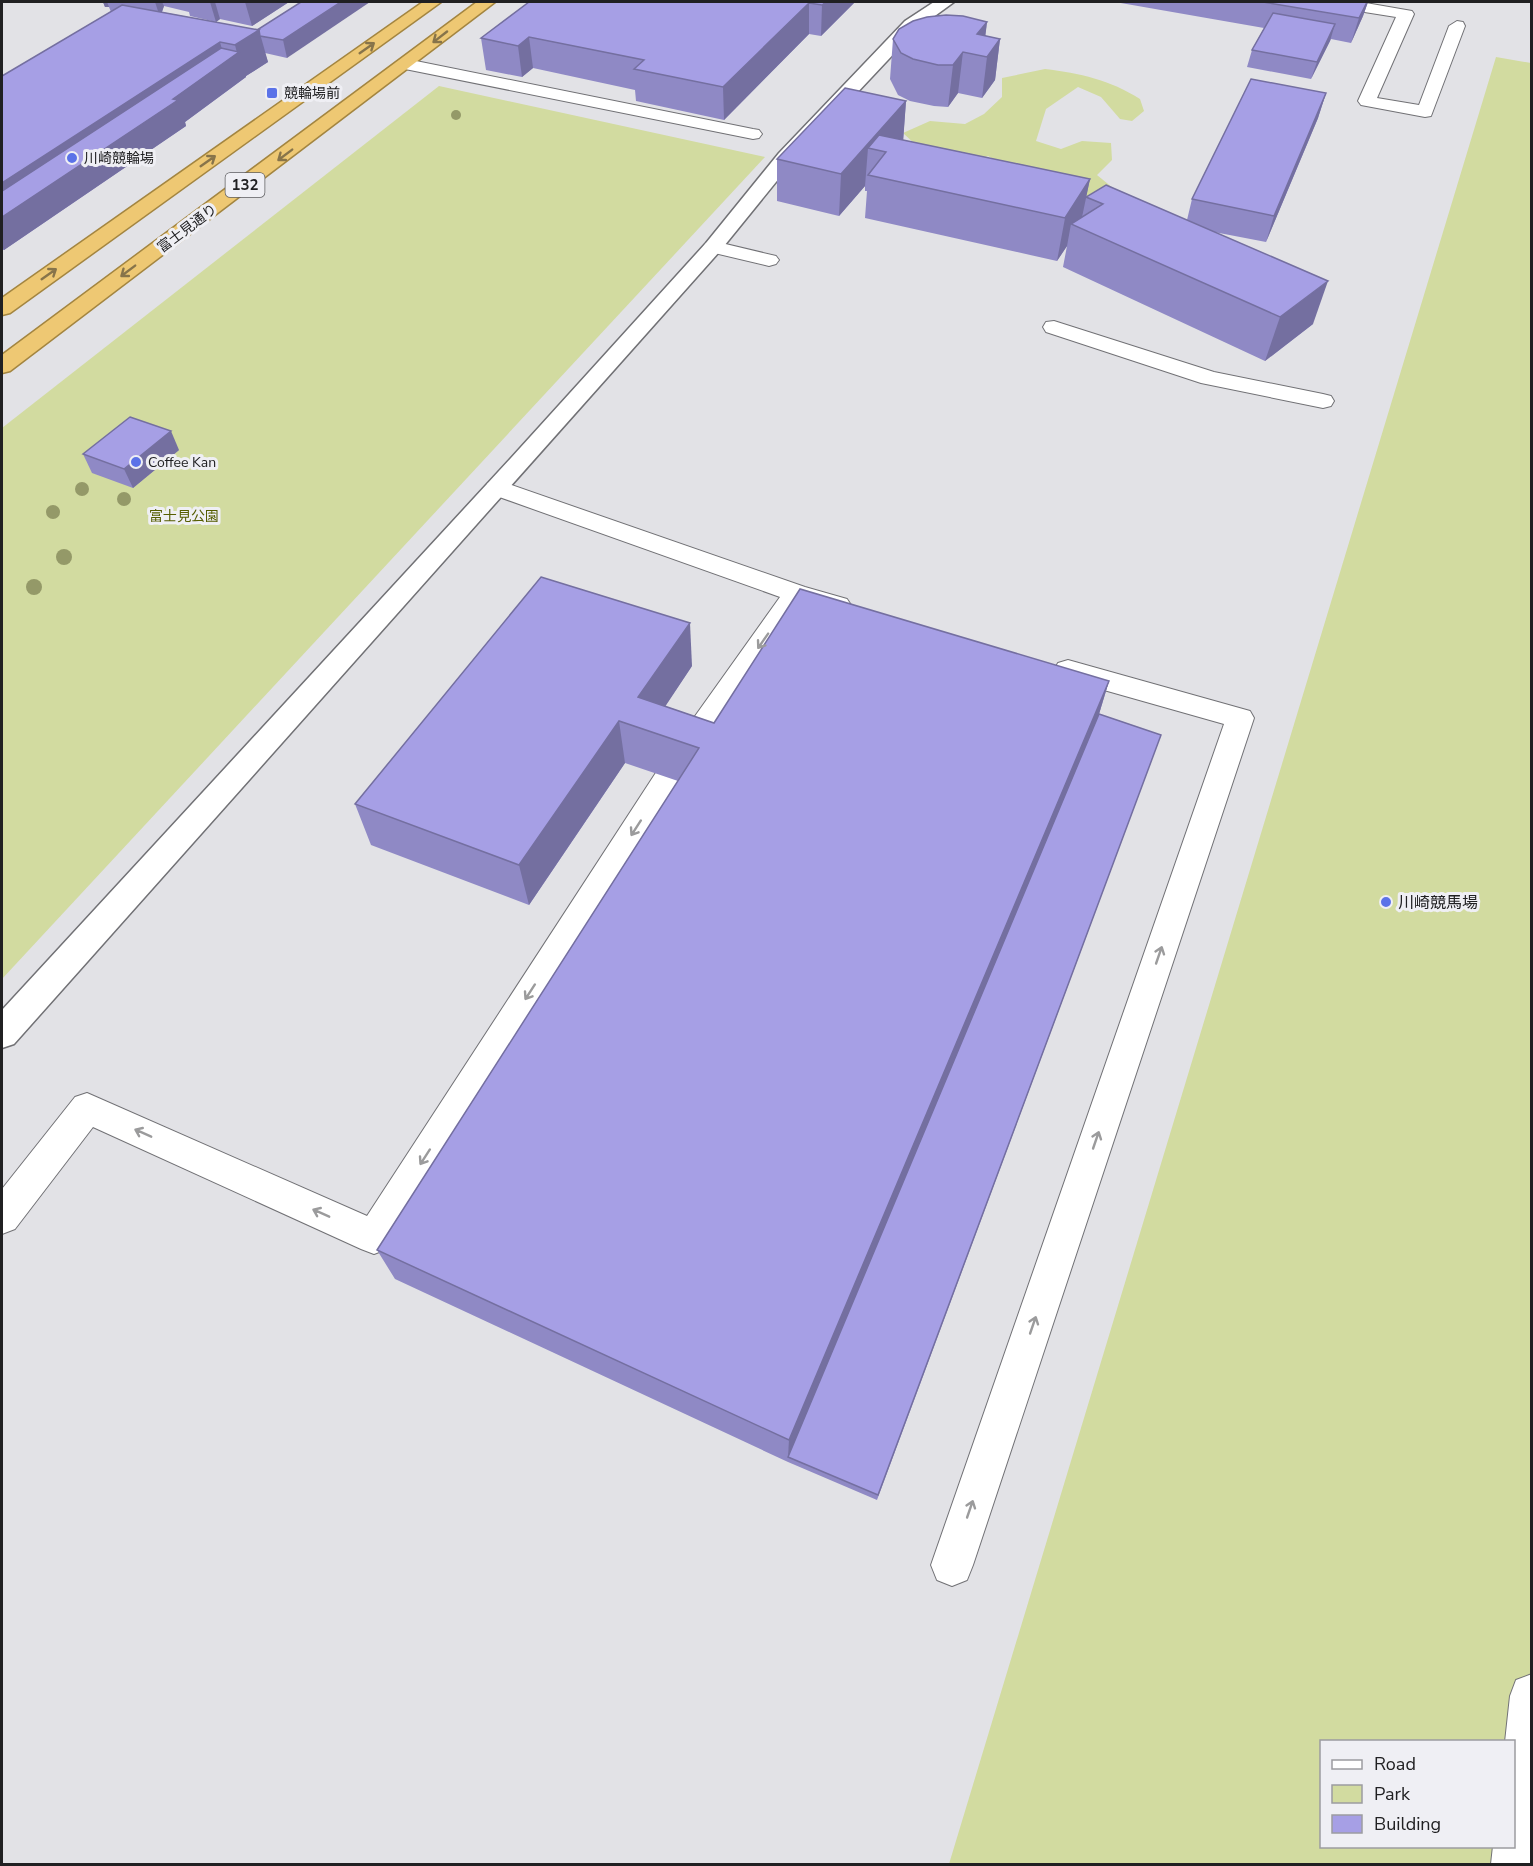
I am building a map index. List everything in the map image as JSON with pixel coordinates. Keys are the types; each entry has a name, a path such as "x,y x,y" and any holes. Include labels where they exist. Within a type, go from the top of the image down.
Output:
{"highway":[{"name":"132","path":"2,308 433,2"},
{"name":"富士見通り","path":"2,366 487,2"}],"street":[{"path":"2,1033 713,247 786,157 911,25 946,2"}],"lane":[{"path":"1333,2 1406,14 1367,101 1425,112 1457,26"},
{"path":"406,64 753,134"},
{"path":"713,247 769,261"},
{"path":"1054,327 1209,378 1323,401"},
{"path":"497,488 796,594 864,613"},
{"path":"2,1217 87,1108 374,1237 675,767 796,594"},
{"path":"952,1564 1240,718 1035,660"},
{"path":"1514,1864 1532,1696"}],"green space":[{"name":"川崎競馬場","path":"1496,57 1531,63 1531,1864 949,1864"},
{"path":"1045,69 1094,78 1140,99 1144,111 1132,121 1120,119 1101,97 1078,87 1046,109 1036,141 1061,149 1082,141 1111,143 1112,160 1097,175 1156,223 1011,169 988,156 963,166 917,146 903,133 930,121 965,124 984,114 1002,97 1002,78"},
{"name":"富士見公園","path":"439,86 765,157 2,979 2,428"}],"building":[{"path":"301,2 341,2 283,40 260,36 257,30"},
{"path":"529,2 826,2 822,5 809,3 723,87 634,69 644,60 529,37 518,46 481,38"},
{"path":"1263,2 1367,2 1359,18"},
{"path":"122,5 259,30 235,45 220,42 2,183 2,76"},
{"path":"1273,13 1335,24 1317,62 1252,50"},
{"path":"946,15 963,16 987,22 977,34 1000,39 987,57 963,52 953,65 938,65 913,59 901,53 893,39 899,29 913,21"},
{"path":"221,48 239,52 173,99 178,100 2,217 2,191"},
{"path":"1251,79 1326,93 1274,216 1192,199"},
{"path":"845,88 906,101 841,174 777,159"},
{"path":"879,135 1090,179 1065,218 868,175 886,152 868,148"},
{"path":"1106,185 1328,281 1280,317 1071,224 1103,204 1086,197"},
{"path":"130,417 171,431 124,469 83,454"},
{"path":"541,577 690,623 638,697 714,723 800,589 1109,681 789,1440 377,1250 699,748 619,721 519,865 355,804"},
{"path":"1099,714 1161,735 878,1495 788,1457"}],"place":[{"name":"競輪場前","path":"272,93"},
{"name":"川崎競輪場","path":"72,158"},
{"name":"Coffee Kan","path":"136,462"},
{"name":"川崎競馬場","path":"1386,902"}]}
